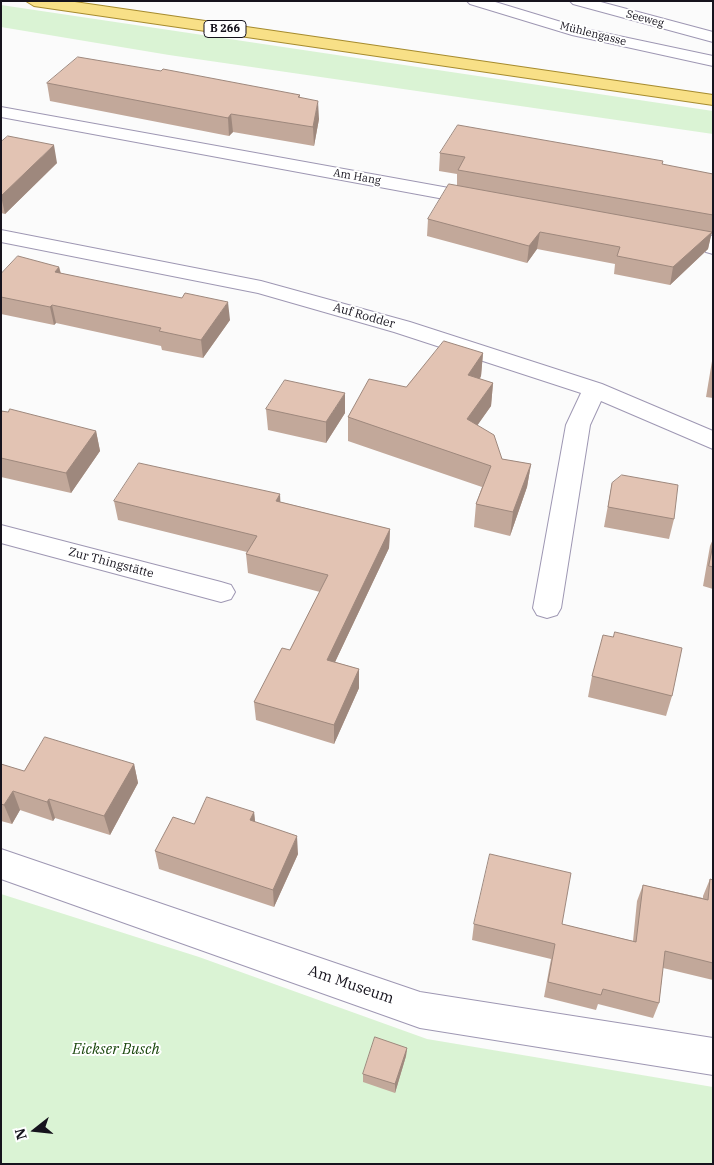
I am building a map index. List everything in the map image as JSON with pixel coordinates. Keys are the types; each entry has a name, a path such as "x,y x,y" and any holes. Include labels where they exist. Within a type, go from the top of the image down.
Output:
{"main road":[{"name":"B 266","path":"34,1 713,100"}],"street":[{"name":"Mühlengasse","path":"475,1 578,32 713,61"},
{"name":"Seeweg","path":"578,1 713,37"},
{"name":"Am Hang","path":"1,112 501,203"},
{"name":"Auf Rodder","path":"1,236 261,287 402,327 594,389 713,441"},
{"path":"547,608 578,425 594,389"},
{"name":"Zur Thingstätte","path":"1,534 221,592"},
{"name":"Am Museum","path":"1,864 420,1010 713,1057"}],"green space":[{"path":"1,5 713,111 713,134 169,55 1,27"},
{"name":"Eickser Busch","path":"1,894 199,957 427,1039 713,1087 713,1164 1,1164"}],"building":[{"path":"78,57 161,71 163,69 300,95 298,97 318,101 313,127 231,114 228,118 47,83"},
{"path":"458,125 663,161 662,164 713,174 713,215 458,170 465,157 440,153"},
{"path":"8,136 54,145 1,196 1,142"},
{"path":"449,184 712,232 673,267 617,256 620,247 540,232 529,246 428,219"},
{"path":"18,256 59,267 55,272 182,298 185,293 228,302 201,340 159,331 161,328 52,305 50,307 1,297 1,274"},
{"path":"444,341 483,353 468,375 493,383 467,419 494,435 502,459 531,464 513,512 476,504 491,466 348,417 369,379 406,387"},
{"path":"285,380 345,393 326,422 266,409"},
{"path":"10,409 96,431 66,473 1,458 1,411 8,412"},
{"path":"139,463 280,494 276,501 390,529 327,660 359,669 334,725 254,702 282,648 290,650 328,575 246,554 257,536 114,501"},
{"path":"622,475 678,485 674,519 608,507 612,483"},
{"path":"713,545 713,567 709,566"},
{"path":"615,632 682,648 672,696 592,676 603,635 613,637"},
{"path":"45,737 134,764 104,816 49,799 47,802 13,791 4,805 1,804 1,764 24,771"},
{"path":"207,797 254,812 250,820 297,836 273,890 155,851 173,817 194,824"},
{"path":"490,854 571,873 562,924 636,942 643,885 708,900 710,879 713,880 713,963 665,951 659,1003 603,989 601,995 548,982 555,944 474,924"},
{"path":"375,1037 407,1048 395,1084 363,1074"}]}
